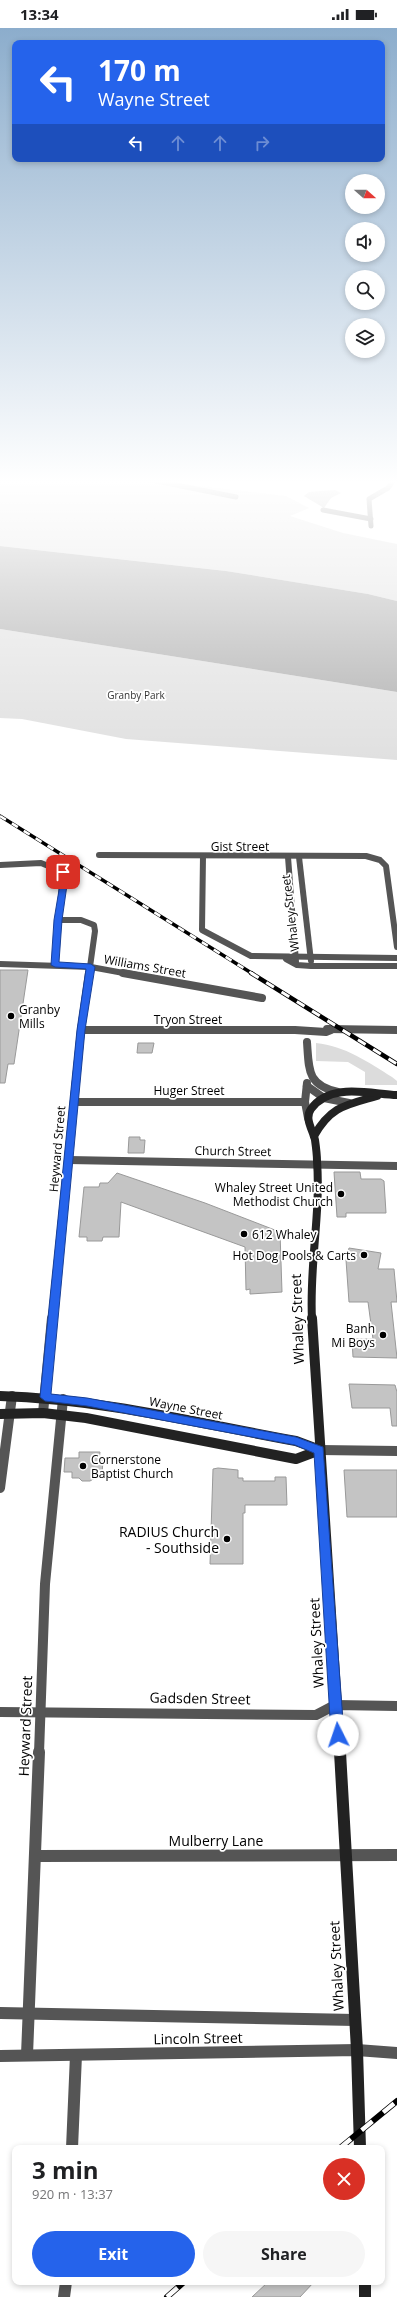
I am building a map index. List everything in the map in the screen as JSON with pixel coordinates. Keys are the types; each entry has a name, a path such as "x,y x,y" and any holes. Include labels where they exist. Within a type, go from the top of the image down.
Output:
{"main road":[{"path":"308,1118 312,1108 324,1098 338,1092 359,1091 378,1095 397,1095"},
{"path":"314,1136 329,1112 349,1103 378,1095"},
{"name":"Whaley Street","path":"308,1118 309,1127 314,1136 317,1165 318,1209 310,1287 335,1705 346,1854 357,2050 360,2145"},
{"name":"Wayne Street","path":"0,1396 62,1399 296,1441 320,1450"},
{"name":"Wayne Street","path":"4,1414 60,1414 86,1418 296,1459 320,1450"},
{"path":"365,2285 365,2297"}],"street":[{"name":"Gist Street","path":"99,855 288,857 366,856 380,860 386,866 397,947"},
{"path":"203,856 202,930 251,956 286,958 311,966 397,966"},
{"name":"Whaley Street","path":"288,857 296,961"},
{"name":"Whaley Street","path":"299,857 311,966"},
{"path":"0,865 43,863 51,864 63,872 64,878 58,920 55,965"},
{"name":"Heyward Street","path":"43,1414 81,1030 94,943 94,925 80,920 58,920"},
{"path":"296,961 311,958 397,958"},
{"name":"Williams Street","path":"0,964 91,967 262,998"},
{"name":"Tryon Street","path":"81,1030 295,1030 320,1032 331,1030 397,1030"},
{"path":"307,1042 311,1078 319,1087 338,1092"},
{"name":"Whaley Street","path":"308,1118 304,1102 307,1086 311,1078"},
{"path":"307,1086 324,1098 349,1103"},
{"name":"Huger Street","path":"74,1102 304,1102"},
{"name":"Church Street","path":"69,1160 397,1166"},
{"path":"0,1488 4,1414 12,1396"},
{"name":"Heyward Street","path":"27,2055 28,1982 35,1856 45,1584 62,1399"},
{"name":"Wayne Street","path":"320,1450 397,1451"},
{"name":"Gadsden Street","path":"0,1712 316,1715 335,1705 397,1706"},
{"name":"Mulberry Lane","path":"35,1856 346,1854 397,1856"},
{"name":"Lincoln Street","path":"0,2013 28,2012 355,2020"},
{"name":"Lincoln Street","path":"0,2056 357,2050 397,2052"},
{"path":"72,2145 76,2055"},
{"path":"64,2297 66,2285"}],"green space":[{"path":"318,586 397,586 397,601 368,594"},
{"name":"Granby Park","path":"0,629 397,692 397,760 126,739 22,719 0,718"},
{"path":"316,1043 337,1047 356,1056 392,1077 397,1081 397,1085 365,1085 365,1072 348,1062 316,1061"}],"shaded area":[{"path":"0,586 318,586 368,594 397,601 397,692 0,629"}],"building":[{"name":"Granby Mills","path":"0,970 28,970 14,1064 8,1064 5,1083 0,1083"},
{"path":"138,1043 154,1043 152,1053 137,1053"},
{"path":"129,1137 140,1137 140,1140 145,1140 144,1153 128,1153"},
{"name":"Whaley Street United Methodist Church","path":"334,1172 360,1172 361,1179 381,1179 384,1181 386,1213 346,1213 346,1217 337,1217"},
{"name":"612 Whaley","path":"117,1173 205,1203 280,1232 282,1292 250,1294 250,1289 246,1290 245,1247 121,1202 119,1237 103,1237 102,1241 87,1241 87,1237 79,1237 84,1187 99,1187 100,1183 108,1183"},
{"path":"349,1248 381,1253 378,1269 394,1269 397,1302 391,1302 397,1358 353,1357 352,1339 373,1339 368,1302 349,1302 346,1260"},
{"path":"349,1384 395,1385 397,1392 397,1426 392,1426 390,1408 352,1408"},
{"name":"Cornerstone Baptist Church","path":"79,1452 100,1452 99,1460 103,1460 102,1474 95,1474 95,1478 90,1481 82,1481 79,1478 72,1478 72,1472 64,1472 65,1458 79,1458"},
{"name":"RADIUS Church - Southside","path":"213,1469 238,1470 238,1478 243,1478 243,1481 275,1481 275,1477 286,1477 287,1505 245,1505 245,1513 243,1513 243,1564 210,1564"},
{"path":"344,1470 397,1470 397,1517 347,1517"},
{"path":"265,2285 311,2285 300,2297 252,2297"}],"railway":[{"path":"0,816 253,974"},
{"path":"251,973 397,1064"},
{"path":"344,2145 397,2101"},
{"path":"167,2297 181,2285"}],"place":[{"name":"Granby Mills","path":"11,1016"},
{"name":"Whaley Street United Methodist Church","path":"341,1194"},
{"name":"612 Whaley","path":"244,1234"},
{"name":"Hot Dog Pools & Carts","path":"364,1255"},
{"name":"Banh Mi Boys","path":"383,1335"},
{"name":"Cornerstone Baptist Church","path":"83,1466"},
{"name":"RADIUS Church - Southside","path":"227,1539"}],"route":[{"path":"63,872 64,878 58,920 55,965 91,967 81,1030 45,1397 87,1402 296,1441 320,1450 338,1735"}]}
